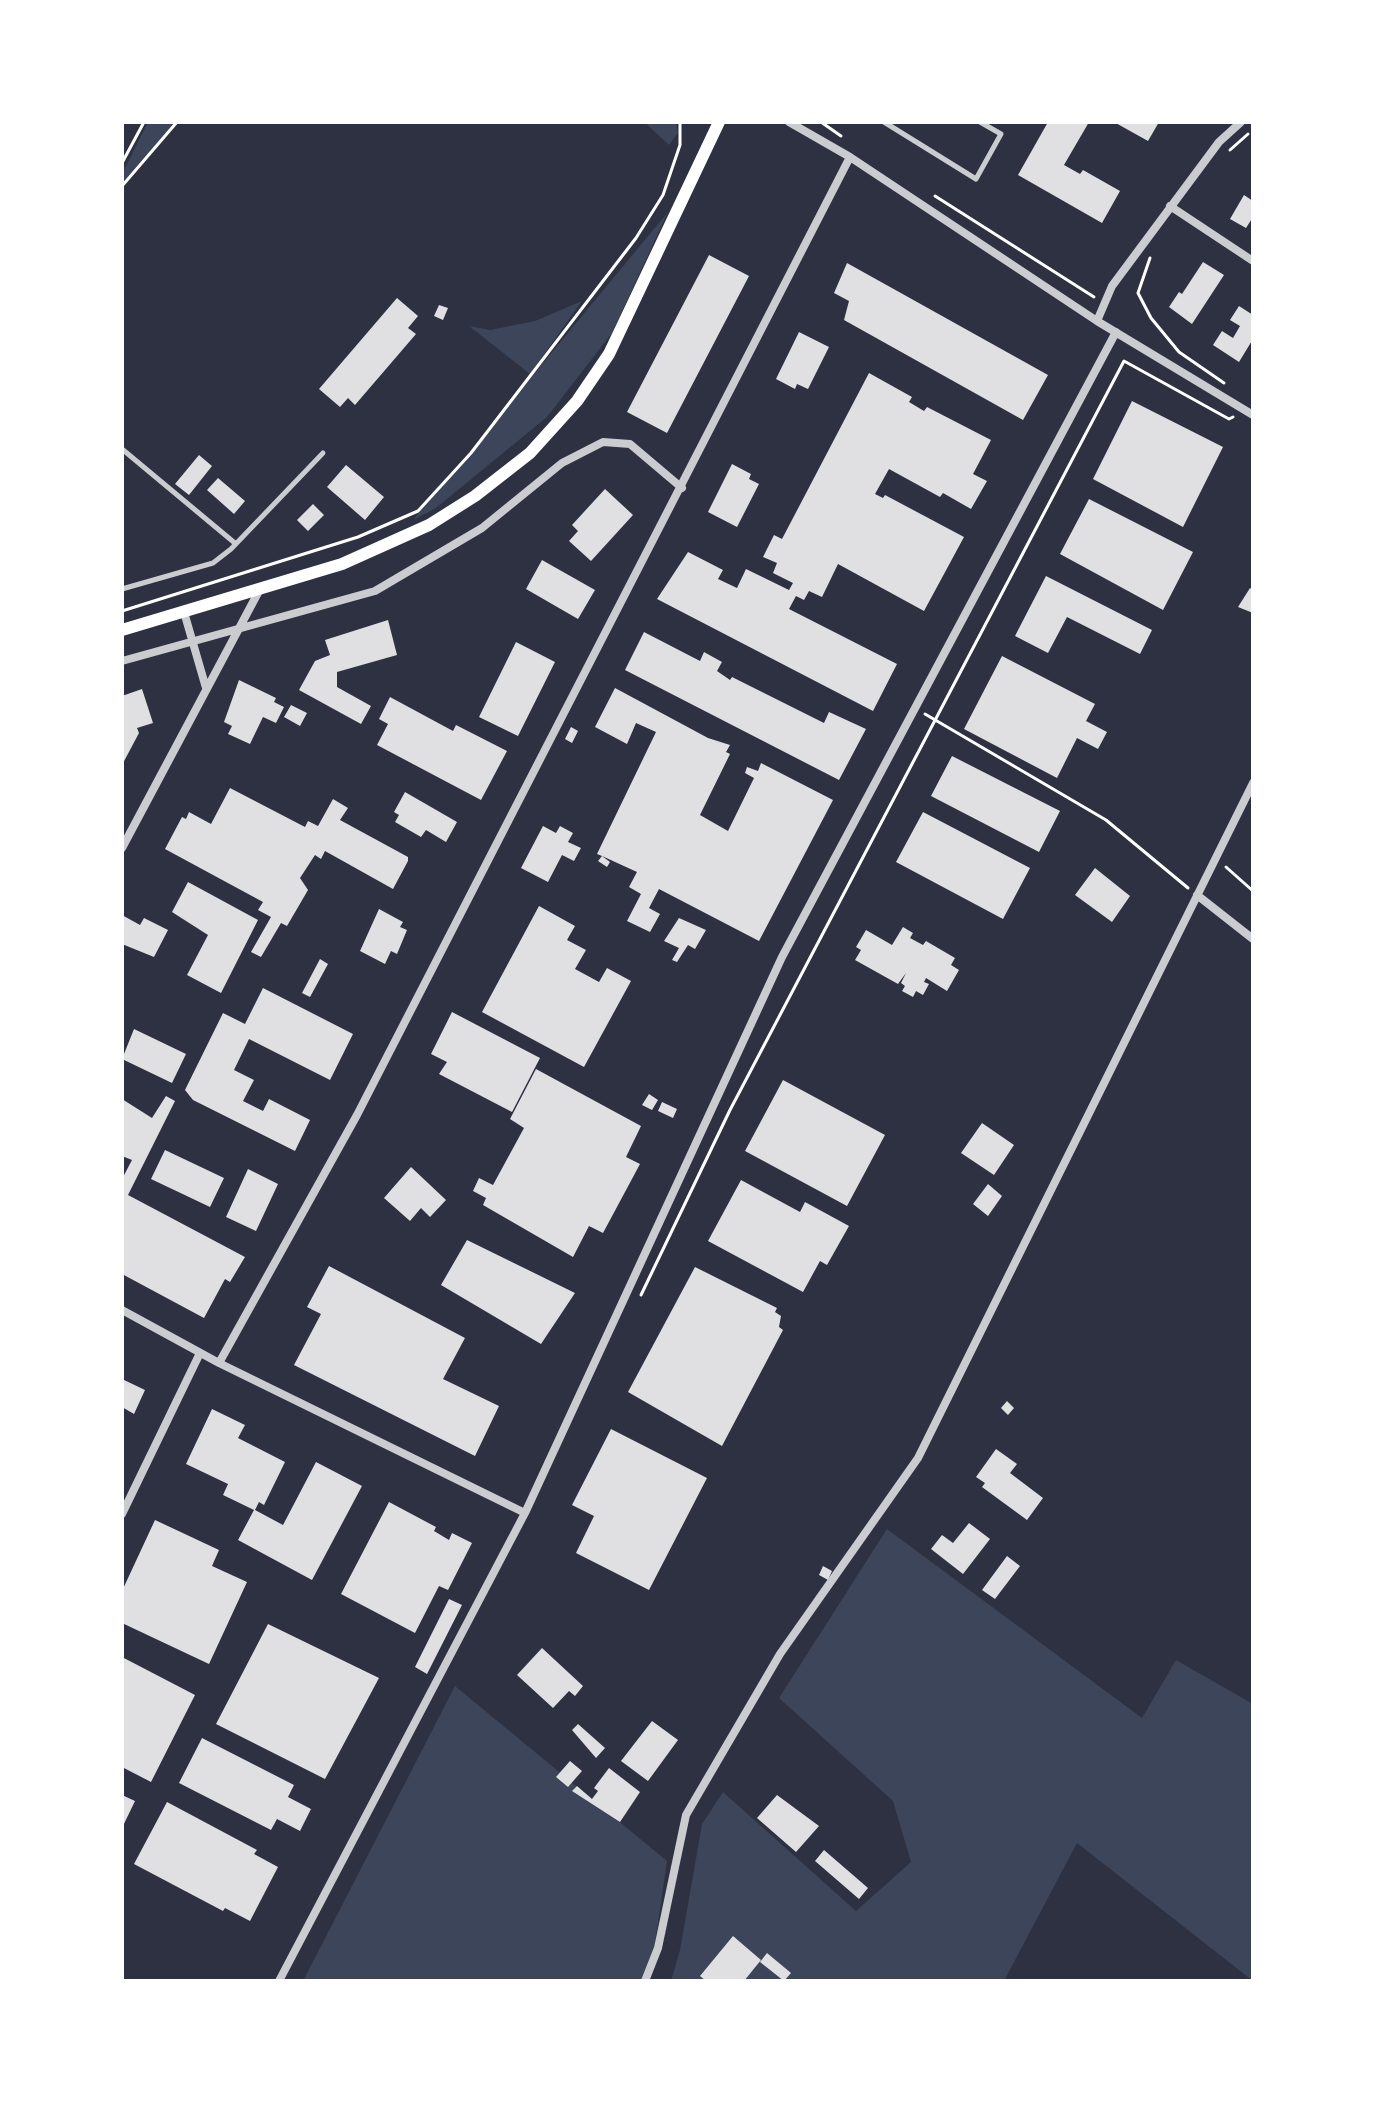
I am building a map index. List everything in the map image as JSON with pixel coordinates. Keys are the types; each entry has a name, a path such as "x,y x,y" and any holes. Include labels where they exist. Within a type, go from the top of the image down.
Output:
{"main road":[{"path":"122,630 342,564 429,525 475,496 530,453 577,401 609,354 719,122"}],"street":[{"path":"789,122 850,157 1097,321 1249,413"},
{"path":"1097,321 1112,286 1219,142 1241,122"},
{"path":"219,1363 357,1115 850,157"},
{"path":"1170,206 1253,261"},
{"path":"279,1981 525,1513 782,957 1116,332"},
{"path":"122,661 375,591 482,528 562,463 603,442 630,444 682,488"},
{"path":"122,848 206,688 223,665 260,589"},
{"path":"184,612 206,688"},
{"path":"645,1981 658,1948 686,1815 780,1654 918,1458 1253,783"},
{"path":"1197,895 1253,939"},
{"path":"122,1310 219,1363 525,1513"},
{"path":"122,1514 200,1353"}],"lane":[{"path":"884,122 976,179 1001,134 980,122"},
{"path":"122,449 236,544"},
{"path":"122,589 213,563 236,544 323,453"}],"path":[{"path":"122,163 144,122"},
{"path":"122,186 177,122"},
{"path":"122,611 358,537 418,511 471,453 636,238 663,195 680,145 680,122"},
{"path":"821,122 843,137"},
{"path":"1227,152 1253,128"},
{"path":"930,193 1104,303"},
{"path":"1156,249 1148,260 1138,293 1151,318 1179,352 1220,377 1228,388"},
{"path":"635,1309 730,1110 1124,361 1229,419 1249,413"},
{"path":"913,708 1106,820 1197,895"},
{"path":"1216,858 1253,891"}],"shaded area":[{"path":"148,122 175,122 122,183 122,174"},
{"path":"644,122 676,122 678,133 669,145"},
{"path":"668,212 612,333 547,417 436,508 413,520"},
{"path":"582,301 530,374 469,326 490,330 535,321"},
{"path":"887,1529 1142,1718 1176,1660 1253,1704 1253,1981 1077,1843 1004,1981 671,1981 680,1950 702,1824 723,1792 856,1911 911,1862 893,1801 779,1698"},
{"path":"455,1686 667,1861 655,1944 643,1981 303,1981"}],"building":[{"path":"1048,122 1089,122 1064,165 1080,174 1083,170 1120,191 1102,223 1018,175"},
{"path":"1114,122 1159,122 1148,141"},
{"path":"1244,195 1253,201 1253,217 1246,228 1230,219"},
{"path":"709,255 749,276 667,433 627,412"},
{"path":"1203,262 1224,275 1192,324 1169,307 1179,292 1182,294"},
{"path":"847,263 1048,375 1023,420 844,320 849,301 834,293"},
{"path":"397,298 418,316 408,328 416,334 355,405 348,398 340,407 319,389"},
{"path":"439,305 448,308 443,320 434,316"},
{"path":"1239,306 1253,315 1253,339 1239,362 1213,345 1222,331 1233,338 1240,326 1230,320"},
{"path":"799,332 829,347 808,389 797,384 795,389 776,379"},
{"path":"869,373 912,397 909,402 924,411 927,407 991,440 973,474 987,481 971,509 943,493 940,497 889,469 875,494 883,498 885,495 964,537 924,611 838,564 822,597 809,591 804,600 796,596 789,609 897,664 873,711 657,599 688,552 723,570 718,579 737,588 746,569 789,590 793,583 773,573 777,563 763,557 774,535 782,539"},
{"path":"1132,401 1223,447 1183,527 1093,479"},
{"path":"199,455 212,466 189,495 175,484"},
{"path":"732,464 751,474 749,479 759,484 737,527 708,512"},
{"path":"346,465 384,497 365,520 327,487"},
{"path":"218,478 245,501 234,514 207,490"},
{"path":"605,489 633,515 591,561 569,541 578,531 572,525"},
{"path":"1089,499 1193,552 1163,610 1060,554"},
{"path":"313,504 324,515 308,531 297,520"},
{"path":"542,560 595,590 578,619 526,589"},
{"path":"1046,576 1152,630 1140,654 1067,617 1048,653 1015,636"},
{"path":"1250,588 1253,590 1253,613 1238,607"},
{"path":"388,620 397,655 337,672 337,687 371,706 361,724 299,690 315,661 330,655 325,640"},
{"path":"644,632 700,661 704,652 722,662 717,671 730,680 732,677 824,723 829,712 866,729 839,780 625,670"},
{"path":"516,642 555,662 518,736 479,717"},
{"path":"1002,656 1095,704 1086,721 1107,732 1098,749 1077,738 1057,778 964,729"},
{"path":"239,680 276,698 274,702 284,707 276,723 263,717 250,744 228,734 232,726 224,722"},
{"path":"615,688 708,738 730,745 726,752 730,754 700,815 728,831 754,778 745,773 747,767 758,771 761,763 833,800 759,941 659,889 649,908 660,914 650,932 627,921 641,894 629,887 637,872 597,854 656,732 636,723 627,744 595,727"},
{"path":"142,689 153,723 137,728 139,733 122,765 122,696"},
{"path":"390,697 453,731 456,725 507,751 481,800 377,745 388,724 379,719"},
{"path":"291,705 307,713 300,726 284,717"},
{"path":"571,727 578,731 572,743 565,739"},
{"path":"952,756 1060,811 1039,852 931,796"},
{"path":"230,788 305,827 308,821 318,826 333,799 348,808 340,820 408,857 408,861 393,889 325,851 321,859 315,855 300,878 308,890 287,926 281,923 261,957 251,952 271,917 258,910 263,902 165,849 182,817 186,819 189,812 211,824"},
{"path":"405,792 457,822 446,842 426,830 421,837 395,822 399,815 394,812"},
{"path":"923,812 1030,868 1003,919 896,862"},
{"path":"543,826 556,833 560,826 573,833 568,842 581,848 574,861 562,855 548,882 521,868"},
{"path":"602,856 610,862 607,867 598,861"},
{"path":"1095,868 1130,896 1112,922 1075,895"},
{"path":"188,882 258,920 221,993 187,975 208,935 172,912"},
{"path":"539,906 575,926 567,940 586,950 575,969 599,982 607,968 631,981 584,1067 482,1012"},
{"path":"379,909 403,922 400,927 407,930 397,954 391,951 385,964 360,951"},
{"path":"122,915 140,925 144,918 168,930 154,957 122,944"},
{"path":"679,918 706,930 695,949 688,945 677,962 672,960 679,948 664,941"},
{"path":"903,927 913,933 910,938 923,945 926,941 955,958 951,965 959,970 947,991 926,978 924,982 929,984 923,995 916,991 913,997 902,991 905,986 901,983 906,973 898,984 855,960 861,950 856,947 866,930 892,945"},
{"path":"320,959 328,964 310,997 302,993"},
{"path":"263,988 353,1034 330,1080 249,1039 234,1070 254,1080 243,1101 263,1111 269,1099 310,1120 295,1151 193,1100 185,1090 223,1013 245,1024"},
{"path":"452,1012 540,1058 512,1112 439,1074 447,1062 431,1054"},
{"path":"134,1029 186,1054 172,1083 122,1059"},
{"path":"536,1069 641,1126 626,1157 640,1164 603,1233 589,1226 573,1257 483,1205 486,1198 473,1191 479,1178 493,1185 524,1128 510,1119"},
{"path":"783,1080 885,1135 847,1206 745,1151"},
{"path":"649,1094 658,1100 652,1110 642,1105"},
{"path":"166,1096 175,1101 128,1195 245,1257 230,1282 225,1279 204,1318 122,1274 122,1179 132,1160 122,1156 122,1099 152,1118"},
{"path":"662,1102 677,1109 673,1118 658,1111"},
{"path":"982,1123 1014,1145 994,1175 961,1153"},
{"path":"165,1150 224,1178 210,1207 151,1179"},
{"path":"411,1167 446,1200 430,1217 421,1208 410,1221 384,1198"},
{"path":"248,1169 278,1184 256,1231 226,1217"},
{"path":"741,1180 800,1212 805,1202 849,1226 827,1265 820,1261 803,1292 708,1241"},
{"path":"988,1184 1002,1196 988,1216 973,1204"},
{"path":"467,1240 575,1293 541,1344 441,1285"},
{"path":"329,1266 465,1338 443,1379 499,1406 475,1456 294,1365 321,1314 307,1307"},
{"path":"695,1267 777,1308 775,1312 781,1316 779,1327 783,1330 722,1446 628,1392"},
{"path":"122,1379 145,1390 134,1414 122,1407"},
{"path":"1007,1401 1014,1408 1008,1415 1001,1408"},
{"path":"212,1409 245,1425 238,1438 285,1462 264,1505 259,1502 255,1510 283,1525 316,1462 362,1486 312,1580 238,1540 254,1510 223,1495 228,1484 186,1464"},
{"path":"611,1429 707,1478 649,1590 576,1553 594,1516 572,1505"},
{"path":"996,1449 1017,1464 1010,1473 1043,1498 1027,1520 982,1487 985,1483 976,1477"},
{"path":"389,1502 436,1527 434,1531 449,1540 452,1533 472,1543 448,1590 439,1586 415,1633 341,1594"},
{"path":"155,1520 219,1550 212,1566 247,1582 209,1664 122,1623 122,1591"},
{"path":"969,1523 990,1539 963,1574 931,1549 942,1535 953,1543"},
{"path":"1007,1556 1020,1566 995,1599 982,1590"},
{"path":"823,1566 832,1571 828,1580 819,1575"},
{"path":"449,1599 462,1605 427,1674 415,1667"},
{"path":"268,1624 379,1678 325,1779 216,1724"},
{"path":"542,1648 583,1686 575,1696 569,1691 553,1708 517,1675"},
{"path":"122,1657 195,1695 151,1782 122,1767"},
{"path":"652,1721 678,1740 648,1781 621,1761"},
{"path":"578,1724 605,1748 596,1758 572,1730"},
{"path":"202,1738 294,1785 288,1797 311,1809 300,1831 277,1819 271,1830 179,1783"},
{"path":"570,1761 582,1771 568,1787 556,1777"},
{"path":"609,1768 640,1792 620,1822 572,1791 577,1786 592,1799 598,1791 594,1788"},
{"path":"122,1795 135,1801 122,1828"},
{"path":"777,1795 819,1826 796,1852 757,1818"},
{"path":"167,1802 257,1850 254,1854 278,1867 250,1921 225,1908 223,1911 134,1864"},
{"path":"824,1850 868,1888 859,1899 815,1861"},
{"path":"733,1936 761,1960 744,1981 706,1981 700,1976"},
{"path":"767,1953 791,1973 784,1981 760,1962"}]}
